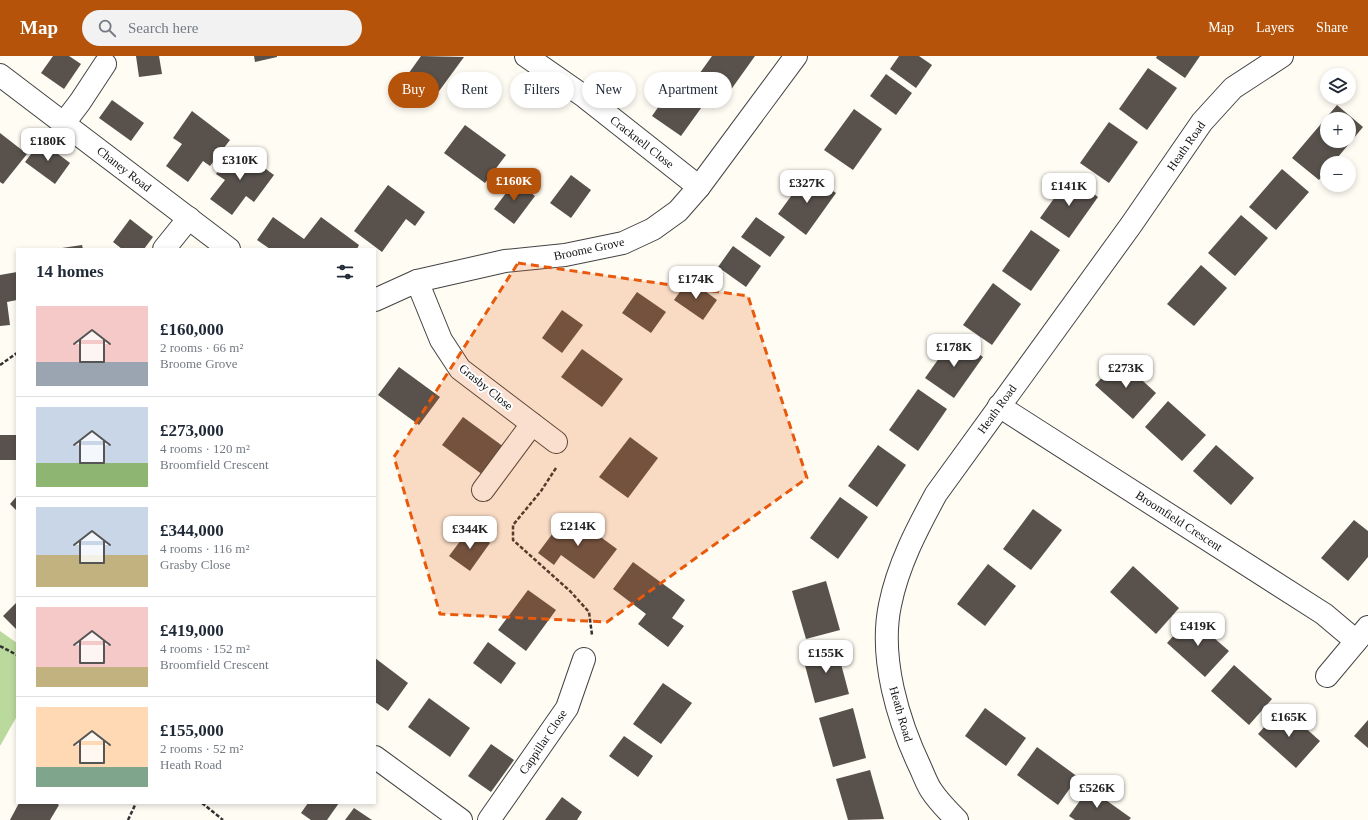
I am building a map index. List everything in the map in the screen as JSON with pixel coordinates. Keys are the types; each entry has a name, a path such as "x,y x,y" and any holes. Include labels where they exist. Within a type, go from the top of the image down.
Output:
{"street":[{"name":"Cracknell Close","path":"526,56 585,97 699,187"},
{"name":"Broome Grove","path":"376,300 417,281 504,261 565,255 623,243 653,229 678,211 699,187 796,56"},
{"name":"Heath Road","path":"957,820 931,790 907,740 892,687 887,647 890,606 901,566 917,528 936,494 1114,249 1206,117 1233,88 1282,56"},
{"path":"64,123 105,64"},
{"name":"Chaney Road","path":"0,75 228,248"},
{"path":"165,248 189,218"},
{"name":"Grasby Close","path":"417,281 441,340 460,369 556,442"},
{"name":"Broomfield Crescent","path":"999,406 1324,614 1362,634 1327,676"},
{"path":"483,490 532,424"},
{"name":"Cappillar Close","path":"489,820 567,708 584,658"},
{"path":"376,758 461,820"}],"path":[{"path":"0,365 16,354"},
{"path":"556,442 567,450 541,491 513,525 513,540 570,591 589,612 592,637 584,658"},
{"path":"0,646 16,654"},
{"path":"128,820 136,804"},
{"path":"203,804 223,820"}],"highlighted area":[{"path":"518,263 748,296 807,478 607,622 440,614 394,457"}],"green space":[{"path":"0,631 16,642 16,718 0,746"}],"building":[{"path":"53,56 69,56 81,64 64,89 41,73"},
{"path":"136,56 159,56 162,74 139,77"},
{"path":"254,56 277,56 277,57 255,62"},
{"path":"421,56 464,57 453,72 447,72 447,80 439,91 439,72 410,72"},
{"path":"712,56 755,56 732,88 732,72 701,72"},
{"path":"899,56 919,56 932,65 916,88 890,69"},
{"path":"1157,56 1200,56 1185,78 1156,58"},
{"path":"1148,68 1177,88 1147,130 1119,109"},
{"path":"886,74 912,93 896,115 870,96"},
{"path":"112,100 144,123 131,141 99,118"},
{"path":"1337,105 1345,112 1331,112"},
{"path":"658,108 701,108 681,136 652,116"},
{"path":"854,109 882,129 853,170 824,150"},
{"path":"192,111 230,140 210,166 203,161 188,182 166,166 182,144 173,138"},
{"path":"1356,121 1363,127 1356,135"},
{"path":"1109,122 1138,142 1109,183 1080,163"},
{"path":"465,125 506,155 485,183 444,153"},
{"path":"1320,125 1320,148 1346,148 1339,156 1320,156 1319,180 1292,158"},
{"path":"0,133 27,154 3,184 0,182"},
{"path":"41,141 70,163 55,184 25,162"},
{"path":"236,147 274,175 254,202 246,196 232,215 210,199 225,180 216,174"},
{"path":"1282,169 1309,192 1276,230 1249,207"},
{"path":"808,173 836,193 806,235 778,214"},
{"path":"571,175 591,190 571,218 550,203"},
{"path":"1070,176 1098,197 1069,238 1040,218"},
{"path":"515,181 535,196 514,224 494,209"},
{"path":"388,185 425,212 415,226 406,219 382,252 354,231"},
{"path":"1241,215 1268,238 1235,276 1208,253"},
{"path":"273,217 304,239 321,217 359,245 358,248 269,248 257,240"},
{"path":"756,217 785,237 770,257 741,237"},
{"path":"130,219 153,237 145,248 121,248 113,242"},
{"path":"1031,230 1060,250 1031,291 1002,271"},
{"path":"82,245 83,248 62,248"},
{"path":"733,246 761,266 746,287 718,267"},
{"path":"1201,265 1227,288 1194,326 1167,304"},
{"path":"16,272 16,300 7,302 10,325 0,326 0,275"},
{"path":"689,279 717,300 703,320 674,300"},
{"path":"993,283 1021,304 992,345 963,325"},
{"path":"637,292 666,312 651,333 622,313"},
{"path":"562,310 583,325 562,353 542,338"},
{"path":"954,337 983,357 954,398 925,378"},
{"path":"582,349 623,379 602,407 561,377"},
{"path":"1119,359 1156,393 1133,419 1095,385"},
{"path":"399,367 440,397 419,425 378,395"},
{"path":"918,389 947,409 918,451 889,430"},
{"path":"1168,401 1206,435 1182,461 1145,427"},
{"path":"463,417 504,447 483,475 442,445"},
{"path":"0,435 16,435 16,460 0,460"},
{"path":"630,437 658,458 628,498 599,477"},
{"path":"878,445 906,465 877,507 848,486"},
{"path":"1216,445 1254,478 1231,505 1193,471"},
{"path":"16,497 16,510 10,504"},
{"path":"840,497 868,517 838,559 810,538"},
{"path":"1033,509 1062,530 1031,570 1003,549"},
{"path":"568,513 617,549 594,579 561,555 554,565 538,553"},
{"path":"1354,520 1368,531 1368,557 1348,581 1321,558"},
{"path":"470,528 490,543 470,571 449,556"},
{"path":"633,562 685,600 672,618 684,626 668,647 638,624 646,614 613,589"},
{"path":"988,564 1016,586 985,626 957,604"},
{"path":"1133,566 1179,608 1156,634 1110,592"},
{"path":"826,581 840,630 806,639 792,591"},
{"path":"528,590 556,610 526,651 498,630"},
{"path":"16,603 16,629 3,616"},
{"path":"1190,617 1229,651 1205,677 1167,643"},
{"path":"488,642 516,663 501,684 473,663"},
{"path":"836,645 849,694 815,703 802,654"},
{"path":"376,659 408,683 388,711 376,703"},
{"path":"1234,665 1272,699 1249,725 1211,691"},
{"path":"663,683 692,703 661,744 633,724"},
{"path":"429,698 470,728 450,757 408,727"},
{"path":"1282,707 1320,741 1296,768 1258,734"},
{"path":"853,708 866,758 833,767 819,718"},
{"path":"985,708 1026,738 1006,766 965,736"},
{"path":"1368,720 1368,748 1354,736"},
{"path":"624,736 653,756 638,777 609,756"},
{"path":"491,744 514,760 491,792 468,776"},
{"path":"1037,747 1078,777 1058,805 1017,775"},
{"path":"870,770 884,819 848,820 836,779"},
{"path":"1089,788 1131,818 1129,820 1075,820 1069,816"},
{"path":"562,797 582,812 577,820 545,820"},
{"path":"18,804 59,805 50,820 10,820"},
{"path":"307,804 338,804 327,820 311,820 301,813"},
{"path":"354,808 372,820 345,820"}]}
